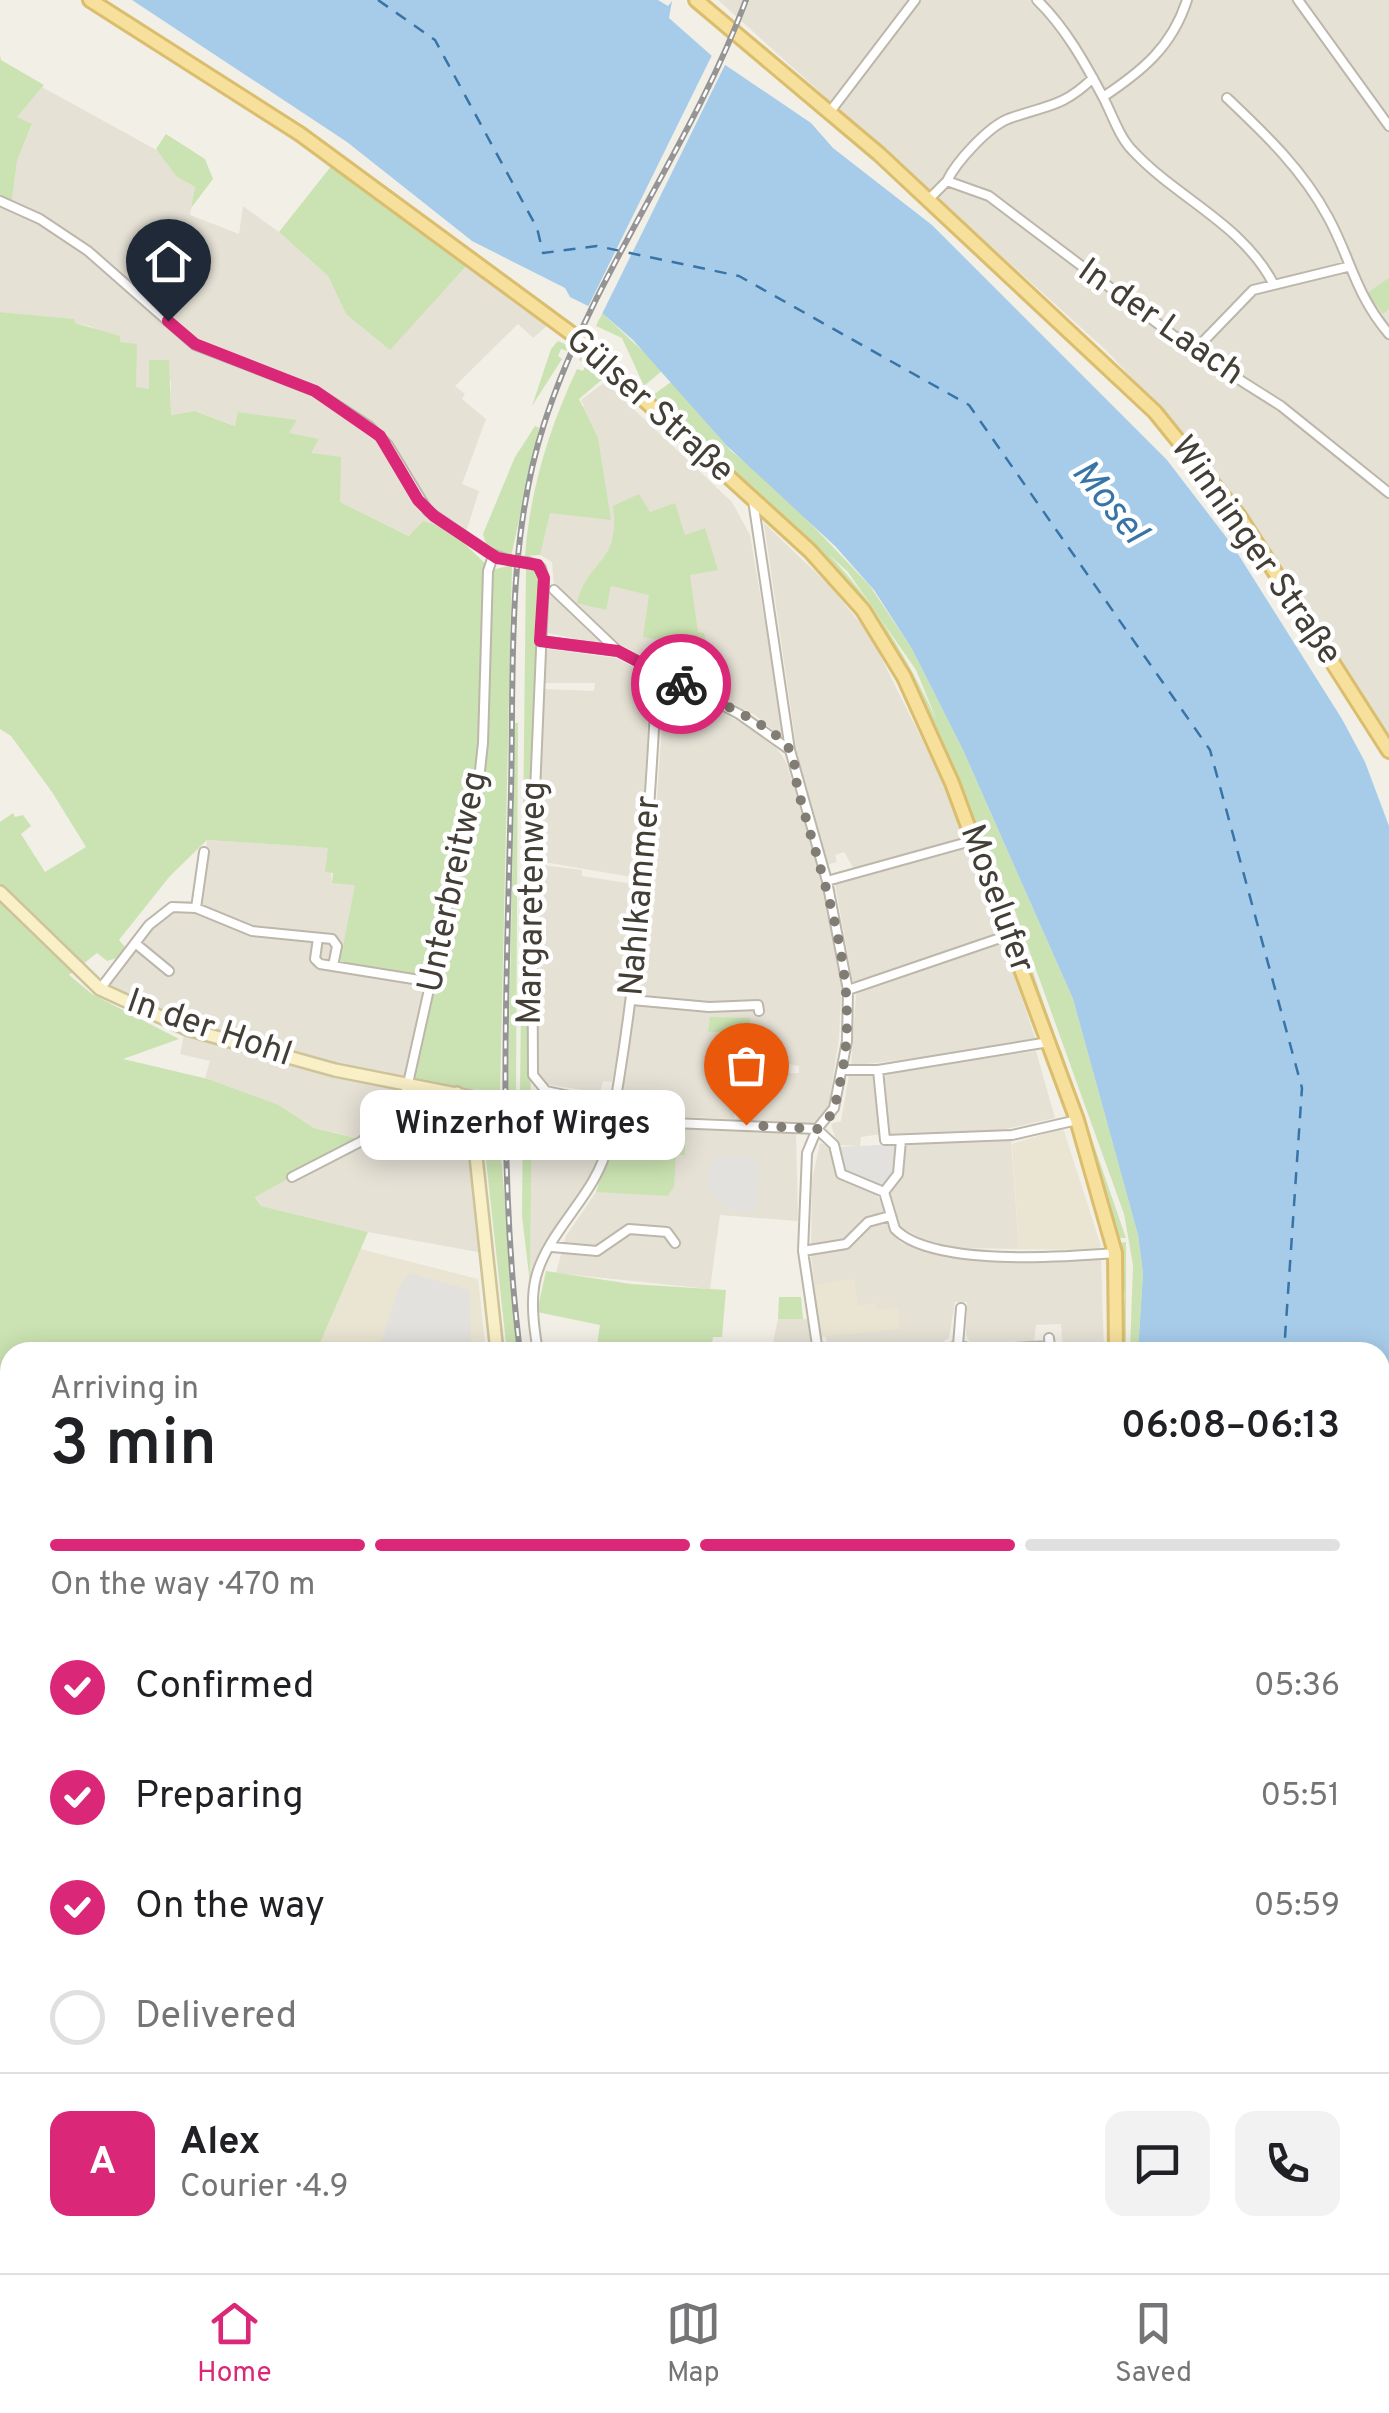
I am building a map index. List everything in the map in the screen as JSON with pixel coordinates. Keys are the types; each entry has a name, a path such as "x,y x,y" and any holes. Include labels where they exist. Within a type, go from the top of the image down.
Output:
{"main road":[{"name":"Gülser Straße","path":"90,0 300,134 459,248 572,334 753,500"},
{"name":"Winninger Straße","path":"696,0 928,200 1092,349 1200,462 1239,516 1389,751"},
{"name":"Moselufer","path":"753,500 820,562 872,623 912,693 975,840 1077,1120 1116,1253 1116,1342"}],"street":[{"path":"828,113 914,0"},
{"path":"1039,0 1093,78 1128,148 1174,191 1231,228 1262,263 1273,283"},
{"path":"1103,97 1142,71 1170,41 1187,0"},
{"path":"1298,0 1389,126"},
{"path":"928,200 947,181 952,169 1004,120 1071,100 1093,78"},
{"path":"1227,98 1304,176 1330,221 1346,267 1389,334"},
{"name":"In der Laach","path":"947,181 990,196 1194,351 1281,406 1389,493"},
{"path":"0,201 18,207 88,251 195,344 315,391 369,426 392,451 428,511 494,556"},
{"path":"1194,351 1253,290 1346,267"},
{"name":"Gülser Straße","path":"753,500 790,750 827,881 848,990 843,1070 834,1111 818,1129 807,1153 803,1251 817,1342"},
{"name":"Margaretenweg","path":"494,556 538,565 544,575 531,935 533,1076 542,1089 612,1105"},
{"name":"Unterbreitweg","path":"408,1087 463,838 477,798 488,570 494,556"},
{"path":"554,590 618,651 739,714 790,750"},
{"path":"540,641 618,651"},
{"name":"Nahlkammer","path":"537,1342 534,1292 538,1270 604,1157 632,1000 647,880 656,672"},
{"path":"827,881 975,840"},
{"path":"196,908 204,852"},
{"name":"In der Hohl","path":"0,892 100,988 187,1029 408,1087 457,1094 470,1102"},
{"path":"100,988 134,943 167,910 196,908 247,930 336,943 333,966"},
{"path":"848,990 1009,935"},
{"path":"318,938 315,958 333,966 432,982"},
{"path":"134,943 169,970"},
{"path":"632,1000 708,1007 758,1005 758,1011"},
{"path":"843,1070 878,1070 1049,1042"},
{"path":"878,1070 885,1140 1012,1135 1077,1120"},
{"path":"292,1177 375,1130 401,1102 408,1087"},
{"path":"496,1342 470,1102 500,1098 531,1100 611,1118 818,1129 834,1146 841,1174 884,1192"},
{"path":"884,1192 898,1174 901,1140"},
{"path":"884,1192 890,1216 906,1239 957,1252 1116,1253"},
{"path":"803,1251 846,1244 868,1222 890,1216"},
{"path":"552,1248 597,1251 629,1230 667,1232 675,1244"},
{"path":"958,1342 961,1308"},
{"path":"1049,1338 1050,1342"}],"shaded area":[{"path":"718,0 1389,0 1389,736 1245,513 1139,386 1107,351"},
{"path":"42,87 160,152 177,177 195,187 190,215 239,234 243,206 279,232 328,276 346,314 390,349 469,263 548,325 533,338 518,324 455,386 465,394 462,399 486,419 462,484 479,491 466,532 453,524 448,531 423,521 410,536 340,502 310,453 318,440 288,434 296,421 238,412 236,426 196,411 170,415 171,380 150,390 135,387 120,342 73,319 0,312 0,205 11,207 17,161 32,125 16,118"},
{"path":"605,382 732,502 750,535 785,740 755,715 619,644 554,585 552,562 540,555 565,420 584,406 581,400"},
{"path":"764,523 829,585 870,635 936,768 960,825 964,838 959,842 854,869 844,852 835,855 837,862 826,865 801,780"},
{"path":"548,589 607,641 606,645 548,633"},
{"path":"545,651 616,658 649,675 645,819 638,878 538,861 543,689 594,691 595,683 543,683"},
{"path":"665,683 769,737 786,762 815,854 842,977 839,1038 828,1110 811,1125 741,1119 745,1074 799,1073 799,1066 785,1063 735,1068 734,1119 631,1115 621,1104 649,911"},
{"path":"207,840 329,848 332,882 355,884 437,977 412,1082 500,1092 500,1142 469,1144 483,1253 368,1232 261,1206 255,1196 358,1138 314,1128 279,1105 205,1078 210,1061 180,1054 184,1035 92,991 151,916 176,901 194,901 204,881"},
{"path":"966,849 1001,934 853,983 835,884"},
{"path":"541,865 582,870 582,876 640,885 620,1041 612,1082 603,1081 600,1093 546,1084 539,1077 535,981"},
{"path":"1003,942 1037,1043 851,1066 856,994"},
{"path":"1036,1051 1055,1118 1001,1130 890,1134 884,1072"},
{"path":"875,1073 881,1134 861,1137 860,1146 837,1145 831,1124 841,1121 849,1075"},
{"path":"532,1113 602,1127 600,1158 539,1259 530,1283"},
{"path":"628,1128 742,1128 796,1133 798,1221 720,1215 710,1289 556,1273 566,1236 603,1182 609,1154 620,1132"},
{"path":"1063,1128 1101,1246 1097,1250 1019,1249 1012,1144"},
{"path":"1011,1139 1019,1249 960,1248 928,1242 897,1225 890,1190 901,1176 907,1144"},
{"path":"820,1143 832,1147 837,1177 877,1195 885,1212 863,1221 846,1241 811,1248 812,1180"},
{"path":"896,1144 895,1172 882,1187 843,1171 840,1147"},
{"path":"740,1156 760,1161 756,1212 730,1210 709,1189 711,1157"},
{"path":"885,1222 901,1243 961,1258 1101,1258 1104,1342 1062,1342 1061,1324 1036,1325 1034,1341 970,1342 966,1334 967,1302 955,1302 949,1338 942,1342 826,1342 826,1337 820,1337 811,1255 843,1248 869,1225"},
{"path":"360,1249 478,1279 485,1342 320,1342"},
{"path":"409,1273 470,1290 471,1342 381,1342 399,1287"},
{"path":"854,1279 858,1306 876,1303 877,1310 898,1308 900,1329 820,1337 813,1285"},
{"path":"778,1319 810,1319 812,1342 773,1342"}],"green space":[{"path":"0,55 1,60 44,85 17,117 32,124 17,161 11,208 0,205"},
{"path":"166,134 205,159 213,179 191,208 195,187 177,177 156,149"},
{"path":"332,165 469,263 390,350 346,314 328,276 279,232"},
{"path":"1389,278 1389,309 1383,314 1367,293"},
{"path":"0,312 74,319 75,323 120,336 120,342 137,344 136,387 149,389 149,360 169,360 171,415 195,411 235,426 238,412 297,420 289,433 319,439 311,453 341,457 340,502 409,536 423,521 449,529 492,570 512,565 500,1092 411,1082 437,977 340,962 355,885 332,883 333,873 325,872 328,848 207,840 170,876 119,940 125,947 117,958 107,961 97,953 69,975 92,994 179,1039 123,1059 208,1079 279,1105 314,1128 360,1139 255,1197 261,1206 368,1232 320,1342 0,1342 0,822 13,813 15,817 23,815 31,826 21,834 45,872 86,847 52,792 11,736 0,729"},
{"path":"602,313 663,370 644,386 622,338 596,326"},
{"path":"558,341 569,346 567,351 561,349 558,356 562,359 532,406 551,349"},
{"path":"581,356 604,378 579,399 598,438 611,520 550,513 540,555 525,556 542,460 577,369 583,371 586,364 579,360"},
{"path":"671,382 731,451 775,486 870,586 912,649 963,750 1073,999 1138,1235 1143,1273 1139,1342 1130,1342 1133,1265 1124,1214 1011,900 916,670 848,572 653,395"},
{"path":"650,397 803,528 848,576 884,624 945,738 996,864 1059,1047 958,783 910,676 882,629 838,572"},
{"path":"535,426 539,428 511,557 487,547 483,534 515,457"},
{"path":"639,494 650,512 675,503 685,535 705,528 718,570 690,575 698,632 704,633 708,648 643,637 649,595 611,586 606,610 577,603 588,577 608,551 614,525 613,506"},
{"path":"526,566 537,569 541,578 526,976 531,1093 520,1092"},
{"path":"515,723 516,1092 508,1092"},
{"path":"710,1017 750,1018 750,1033 708,1032"},
{"path":"1061,1050 1126,1238 1117,1238 1109,1199 1057,1052"},
{"path":"523,1105 531,1106 532,1113 530,1283 522,1216"},
{"path":"628,1128 685,1128 685,1155 676,1155 674,1186 668,1196 596,1192 613,1141"},
{"path":"484,1142 500,1142 516,1342 506,1342"},
{"path":"1126,1242 1126,1342 1122,1342 1125,1296 1119,1243"},
{"path":"546,1271 631,1284 726,1290 722,1337 713,1337 712,1342 597,1342 600,1325 537,1312"},
{"path":"779,1297 801,1297 803,1319 778,1319"}],"water":[{"name":"Mosel","path":"132,0 658,0 668,6 672,1 669,18 712,56 811,123 833,148 932,225 1167,460 1233,546 1342,719 1365,762 1389,826 1389,1342 1139,1342 1143,1273 1138,1235 1073,999 963,750 912,649 874,590 835,546 726,445 633,340 602,313 570,297 565,288 472,241 347,142"}],"pier":[{"path":"714,51 728,59 600,318 586,311"}],"ferry route":[{"path":"378,0 435,40 537,228 543,253 597,246 739,276 969,405 1210,750 1302,1088 1285,1342"}],"railway":[{"path":"519,1342 508,1212 505,1072 514,606 523,514 544,424 564,369 588,315 698,107 746,0"}],"way so far":[{"path":"681,684 763,728 790,750 827,881 848,990 843,1070 834,1108 826,1122 818,1129 746,1125"}],"place":[{"name":"Winzerhof Wirges","path":"746,1125"}],"route":[{"path":"168,321 195,344 235,363 315,391 369,426 392,451 418,500 434,516 497,558 538,565 544,578 540,641 618,651 681,684"}]}
